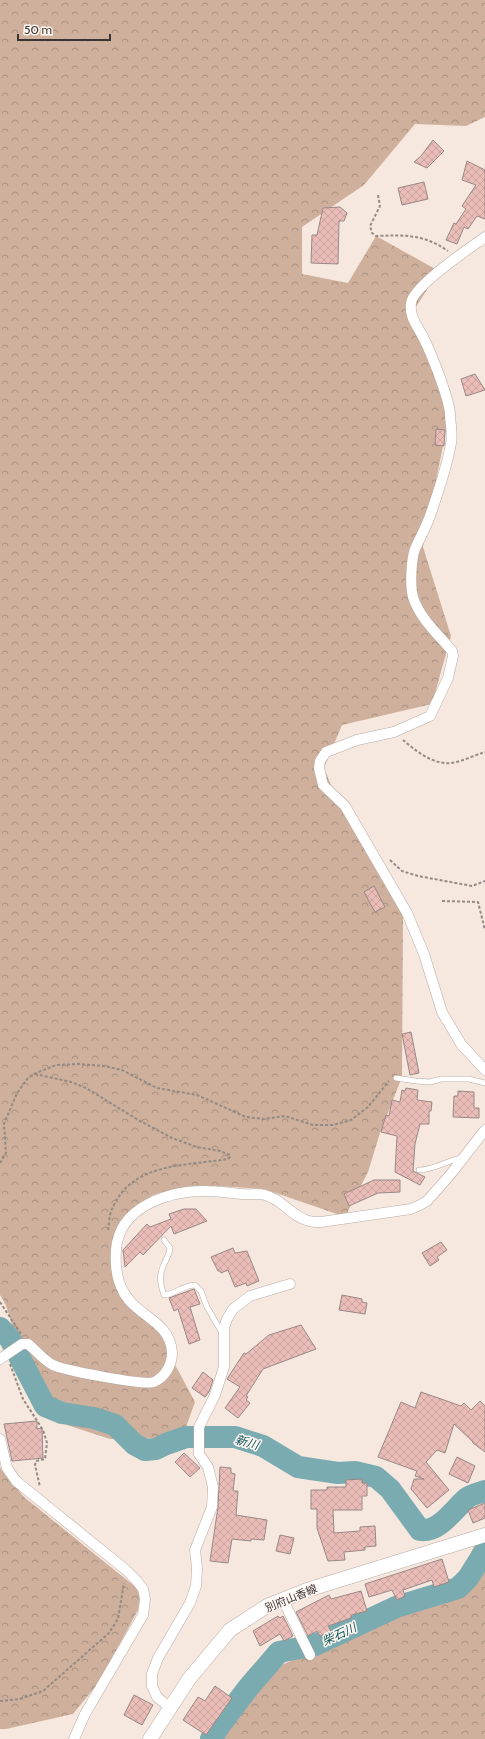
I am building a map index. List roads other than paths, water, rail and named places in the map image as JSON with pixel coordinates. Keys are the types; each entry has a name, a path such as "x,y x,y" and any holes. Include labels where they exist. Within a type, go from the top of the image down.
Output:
{"main road":[{"name":"別府山香線","path":"150,1739 169,1707 189,1679 230,1630 266,1606 306,1590 485,1535"}],"street":[{"path":"485,237 439,271 415,293 411,302 412,319 424,339 439,375 450,410 452,442 439,491 425,529 415,550 412,570 413,597 423,617 452,651 451,667 448,678 430,716 394,732 357,740 326,752 320,761 319,768 320,776 324,785 348,811 407,913 424,954 442,1012 461,1044 485,1070"},
{"path":"4,1356 22,1344 28,1344 39,1356 55,1366 132,1382 153,1383 165,1373 170,1364 172,1354 170,1340 165,1331 128,1298 123,1290 116,1271 117,1239 123,1226 137,1211 159,1199 177,1193 207,1191 266,1195 276,1199 296,1214 309,1221 321,1222 412,1209 427,1200 466,1157 485,1130"},
{"path":"169,1707 157,1697 152,1686 152,1674 158,1658 190,1603 196,1586 197,1568 195,1550 212,1507 213,1487 208,1467 199,1454 199,1427 215,1395 222,1374 224,1335 227,1319 238,1304 250,1296 290,1284"},
{"path":"0,1439 7,1468 16,1481 126,1570 142,1588 145,1599 142,1615 85,1714 74,1739"},
{"path":"283,1600 310,1654"}],"lane":[{"path":"396,1078 430,1082 441,1078 469,1079 485,1083"},
{"path":"419,1170 431,1169 447,1162 466,1157"},
{"path":"164,1240 170,1248 170,1253 159,1276 164,1294 168,1295 190,1285 195,1285 199,1288 206,1307 224,1335"}],"waterway":[{"name":"新川","path":"0,1328 10,1339 45,1406 62,1413 94,1418 115,1425 134,1444 145,1450 156,1449 186,1437 235,1437 263,1446 298,1467 338,1473 355,1472 376,1477 390,1489 420,1530 434,1528 446,1519 467,1498 485,1491"},
{"name":"柴石川","path":"211,1739 248,1688 279,1652 315,1645 396,1607 458,1588 468,1578 485,1551"}]}
